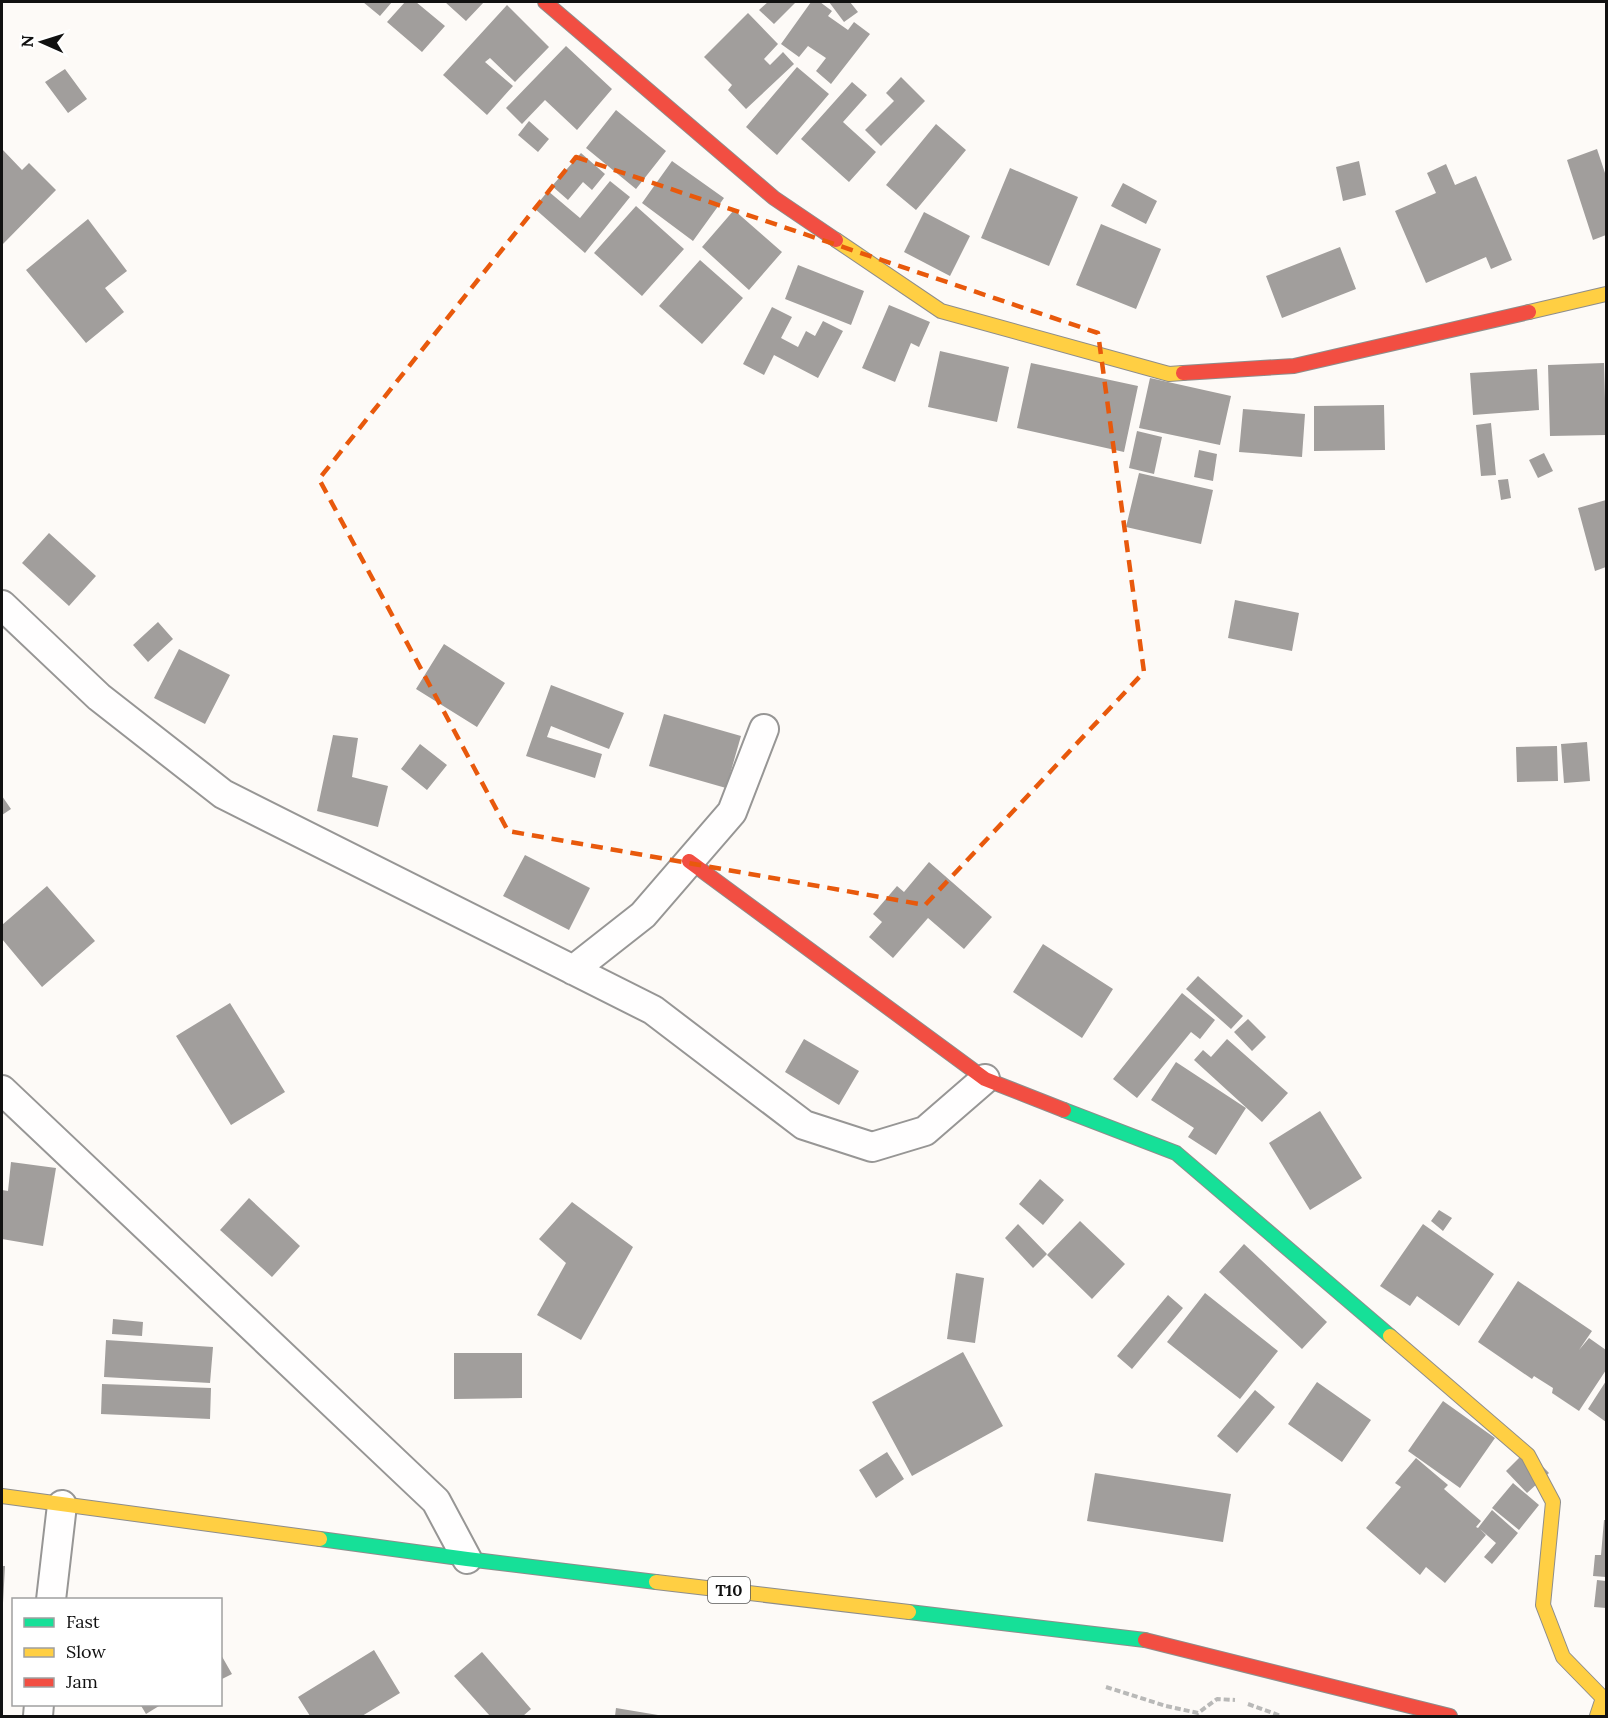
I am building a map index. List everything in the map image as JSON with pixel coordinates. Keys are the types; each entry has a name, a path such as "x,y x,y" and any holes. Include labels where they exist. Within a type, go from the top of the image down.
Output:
{"main road":[{"path":"545,2 774,198 942,311 1169,374 1294,366 1606,294"},
{"path":"688,861 985,1079 1176,1153 1528,1455 1553,1502 1543,1605 1563,1657 1605,1698 1597,1716"},
{"name":"T10","path":"2,1496 467,1559 1152,1641 1450,1716"}],"street":[{"path":"2,605 99,698 224,794 653,1011 804,1125 872,1147 925,1131 985,1079"},
{"path":"573,970 643,915 732,812 764,729"},
{"path":"2,1090 436,1501 467,1559"},
{"path":"51,1598 62,1505"}],"path":[{"path":"1106,1687 1166,1706 1198,1713 1217,1699 1239,1700 1281,1716"}],"highlighted area":[{"path":"576,157 1098,333 1144,672 925,905 508,831 319,479"}],"building":[{"path":"363,2 392,2 380,16"},
{"path":"405,2 416,2 445,26 422,52 387,22"},
{"path":"445,2 484,2 466,21"},
{"path":"768,2 796,2 774,24 759,10"},
{"path":"811,2 820,2 832,11 828,16 848,30 854,22 870,34 831,84 816,71 826,58 808,46 799,57 781,44"},
{"path":"829,2 850,2 858,12 844,22"},
{"path":"507,5 549,47 515,82 490,58 485,62 513,86 487,115 443,75"},
{"path":"748,13 778,44 764,59 770,65 783,52 794,64 746,109 728,90 732,85 704,57"},
{"path":"566,46 612,89 577,130 545,100 522,124 506,108"},
{"path":"797,67 829,94 777,155 746,127"},
{"path":"65,69 87,99 68,113 45,82"},
{"path":"901,77 925,101 881,146 865,130 894,101 886,93"},
{"path":"852,82 867,95 843,122 876,152 849,182 801,139"},
{"path":"616,110 666,151 636,189 586,148"},
{"path":"529,121 549,139 538,152 518,135"},
{"path":"936,124 966,150 916,210 886,185"},
{"path":"2,149 22,170 29,163 56,190 2,245"},
{"path":"1597,149 1606,176 1606,235 1593,240 1567,160"},
{"path":"581,153 605,174 592,190 583,182 568,200 552,186"},
{"path":"672,161 724,198 693,241 642,203"},
{"path":"1359,161 1366,195 1343,201 1336,167"},
{"path":"1446,164 1455,185 1476,176 1512,260 1491,269 1486,257 1426,283 1395,211 1436,193 1427,173"},
{"path":"1010,168 1078,197 1049,266 981,238"},
{"path":"610,181 630,197 585,253 534,208 548,191 580,218"},
{"path":"1123,183 1157,201 1146,224 1111,206"},
{"path":"636,206 684,249 642,296 594,253"},
{"path":"734,210 782,252 749,290 702,247"},
{"path":"924,212 970,236 950,276 904,252"},
{"path":"88,219 127,271 105,288 124,312 86,343 26,270"},
{"path":"1101,224 1161,249 1136,309 1076,285"},
{"path":"1340,247 1356,289 1282,318 1266,276"},
{"path":"700,260 743,298 702,344 659,306"},
{"path":"798,265 864,291 851,325 785,299"},
{"path":"889,305 930,322 919,347 911,343 895,382 862,368"},
{"path":"772,307 792,317 781,338 798,347 806,331 815,336 823,321 843,331 818,378 774,355 764,375 743,364"},
{"path":"940,351 1009,367 997,422 928,407"},
{"path":"1031,363 1138,386 1124,452 1017,428"},
{"path":"1604,363 1606,435 1550,436 1548,365"},
{"path":"1537,369 1539,410 1473,415 1470,373"},
{"path":"1150,378 1231,396 1220,445 1139,428"},
{"path":"1384,405 1385,450 1314,451 1314,406"},
{"path":"1243,409 1305,414 1302,457 1239,452"},
{"path":"1491,423 1496,475 1481,476 1476,425"},
{"path":"1137,431 1162,437 1154,474 1129,468"},
{"path":"1199,450 1217,454 1213,481 1194,477"},
{"path":"1544,453 1553,471 1538,478 1529,460"},
{"path":"1139,473 1213,490 1201,544 1126,527"},
{"path":"1508,479 1511,498 1501,500 1498,480"},
{"path":"1606,500 1606,567 1595,571 1578,508"},
{"path":"49,533 96,576 69,606 22,563"},
{"path":"1235,600 1299,613 1292,651 1228,638"},
{"path":"158,622 173,639 148,662 133,645"},
{"path":"444,644 505,683 477,727 416,689"},
{"path":"179,649 230,675 205,724 154,698"},
{"path":"551,685 624,713 609,749 551,726 547,737 602,754 595,778 526,756"},
{"path":"664,714 741,736 726,788 649,766"},
{"path":"333,735 358,738 352,777 388,786 378,827 317,811"},
{"path":"1587,742 1590,781 1564,783 1561,744"},
{"path":"420,744 447,765 427,790 401,769"},
{"path":"1557,746 1558,781 1517,782 1516,747"},
{"path":"2,796 11,809 2,815"},
{"path":"525,855 590,888 569,930 503,896"},
{"path":"929,862 992,917 964,949 928,918 893,958 869,937 882,922 873,914 897,886 904,892"},
{"path":"47,886 95,941 42,987 2,939 2,925"},
{"path":"1043,944 1113,989 1082,1038 1013,992"},
{"path":"1198,976 1243,1016 1231,1029 1186,989"},
{"path":"1182,993 1215,1020 1200,1039 1191,1032 1137,1098 1113,1079"},
{"path":"230,1003 285,1092 231,1125 176,1036"},
{"path":"1248,1019 1266,1037 1252,1051 1234,1032"},
{"path":"804,1039 859,1071 839,1105 785,1072"},
{"path":"1227,1039 1288,1093 1262,1122 1194,1060 1203,1050 1211,1057"},
{"path":"1176,1062 1246,1108 1216,1155 1188,1137 1194,1128 1151,1100"},
{"path":"1320,1111 1362,1178 1310,1210 1269,1143"},
{"path":"11,1162 56,1168 43,1246 2,1239 2,1190 8,1191"},
{"path":"1040,1179 1064,1200 1043,1225 1019,1204"},
{"path":"249,1198 300,1246 272,1277 220,1230"},
{"path":"572,1202 633,1247 581,1340 537,1315 566,1263 539,1239"},
{"path":"1439,1210 1452,1218 1443,1231 1431,1221"},
{"path":"1080,1221 1125,1264 1092,1299 1047,1255"},
{"path":"1018,1224 1047,1254 1033,1268 1005,1238"},
{"path":"1423,1224 1494,1274 1459,1326 1417,1296 1410,1306 1380,1286"},
{"path":"1244,1244 1327,1322 1302,1349 1219,1272"},
{"path":"956,1273 984,1278 975,1343 947,1339"},
{"path":"1518,1281 1592,1331 1579,1350 1589,1338 1606,1350 1606,1370 1579,1411 1552,1393 1553,1388 1534,1376 1532,1379 1478,1342"},
{"path":"1205,1293 1278,1351 1240,1399 1167,1342"},
{"path":"1168,1295 1183,1308 1132,1369 1117,1356"},
{"path":"113,1319 143,1322 142,1336 112,1334"},
{"path":"106,1340 213,1347 210,1383 104,1377"},
{"path":"963,1352 1003,1426 912,1476 872,1402"},
{"path":"454,1353 522,1353 522,1398 454,1399"},
{"path":"1606,1381 1606,1422 1588,1409"},
{"path":"1317,1382 1371,1420 1342,1462 1288,1424"},
{"path":"102,1384 211,1388 210,1419 101,1414"},
{"path":"1255,1390 1275,1407 1237,1453 1217,1436"},
{"path":"1443,1401 1495,1438 1460,1488 1408,1451"},
{"path":"1527,1450 1549,1473 1527,1493 1506,1471"},
{"path":"887,1452 904,1479 876,1498 859,1470"},
{"path":"1416,1458 1448,1485 1444,1489 1481,1521 1476,1527 1478,1528 1492,1510 1518,1533 1492,1564 1484,1557 1496,1543 1480,1529 1486,1535 1445,1583 1426,1567 1420,1575 1366,1528 1401,1487 1395,1483"},
{"path":"1095,1473 1231,1494 1223,1542 1087,1521"},
{"path":"1513,1483 1539,1505 1519,1530 1492,1508"},
{"path":"1604,1520 1606,1520 1606,1577 1593,1576 1595,1555 1601,1555"},
{"path":"2,1566 5,1566 3,1603 2,1603"},
{"path":"1597,1580 1606,1581 1606,1608 1594,1607"},
{"path":"374,1650 400,1693 362,1716 310,1716 298,1697"},
{"path":"482,1652 531,1709 523,1716 490,1716 454,1676"},
{"path":"222,1656 232,1674 222,1679"},
{"path":"141,1706 159,1706 146,1714"},
{"path":"616,1708 658,1715 658,1716 615,1716"}],"traffic: fast":[{"path":"1064,1110 1176,1153 1390,1336"},
{"path":"320,1539 656,1582"},
{"path":"909,1612 1145,1640"}],"traffic: slow":[{"path":"836,240 941,311 1169,374 1183,373"},
{"path":"1529,312 1606,294"},
{"path":"1390,1336 1528,1455 1553,1502 1543,1605 1563,1657 1603,1698 1597,1716"},
{"path":"2,1496 320,1539"},
{"path":"656,1582 909,1612"}],"traffic: jam":[{"path":"545,2 774,198 836,240"},
{"path":"1183,373 1294,366 1529,312"},
{"path":"689,861 985,1079 1064,1110"},
{"path":"1145,1640 1450,1716"}]}
